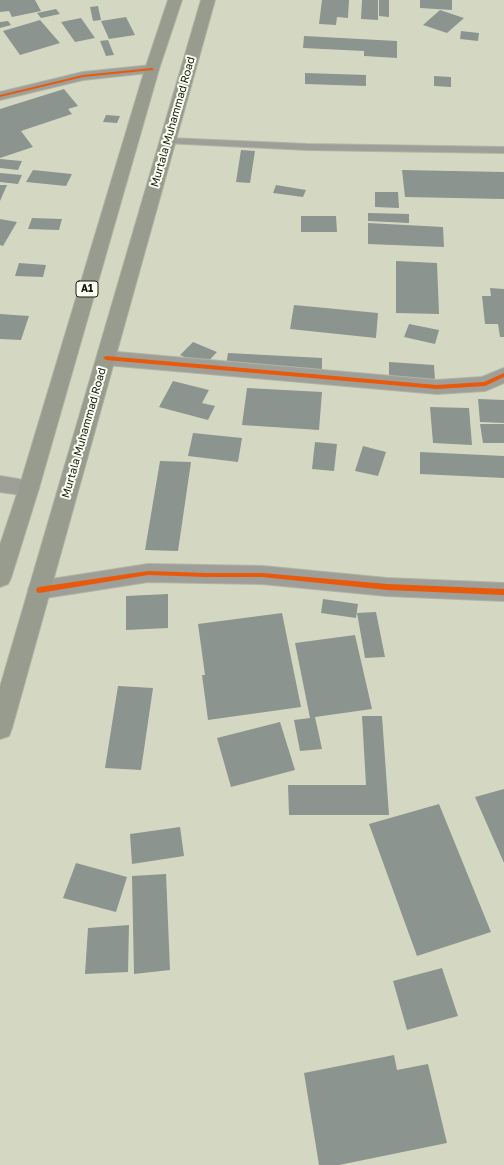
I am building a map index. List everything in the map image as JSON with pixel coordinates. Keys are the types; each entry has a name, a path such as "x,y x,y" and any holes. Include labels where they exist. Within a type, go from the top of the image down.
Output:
{"highway":[{"name":"A1","path":"0,578 29,488 152,69 175,0"},
{"name":"Murtala Muhammad Road","path":"0,728 208,0"}],"street":[{"path":"2,93 83,76 152,69"},
{"path":"106,358 437,387 485,384 504,375"},
{"path":"0,484 29,488"},
{"path":"39,590 148,573 206,575 262,574 387,587 504,592"}],"lane":[{"path":"168,140 307,147 504,150"}],"building":[{"path":"0,0 35,0 41,11 12,17 9,11 0,12"},
{"path":"322,0 349,0 348,18 337,17 336,25 319,24"},
{"path":"362,0 378,0 378,20 361,19"},
{"path":"379,0 389,0 389,17 379,16"},
{"path":"420,0 452,0 452,10 420,8"},
{"path":"98,6 101,20 93,21 90,7"},
{"path":"56,9 60,14 41,18 37,13"},
{"path":"440,10 464,18 447,33 423,25"},
{"path":"126,17 135,35 109,39 101,21"},
{"path":"81,18 95,38 75,42 61,22"},
{"path":"40,20 60,43 20,55 3,31"},
{"path":"8,21 11,25 0,28 0,22"},
{"path":"461,31 479,33 478,41 460,39"},
{"path":"304,36 397,41 397,58 364,56 364,51 303,48"},
{"path":"108,40 114,55 106,56 100,41"},
{"path":"305,73 366,75 366,86 305,84"},
{"path":"434,76 451,77 451,87 434,86"},
{"path":"64,89 78,106 68,109 72,114 21,131 33,147 0,158 0,109"},
{"path":"106,115 120,116 117,123 103,122"},
{"path":"241,150 255,151 250,183 236,182"},
{"path":"0,159 22,161 18,170 0,168"},
{"path":"33,170 72,174 66,186 26,182"},
{"path":"402,170 504,172 504,199 405,197"},
{"path":"0,173 22,175 18,184 0,182"},
{"path":"0,185 7,185 0,201"},
{"path":"276,185 306,190 303,197 273,193"},
{"path":"375,192 398,192 399,208 375,207"},
{"path":"368,213 409,214 409,223 368,221"},
{"path":"301,216 336,216 337,232 301,232"},
{"path":"32,218 62,219 59,230 28,229"},
{"path":"0,219 17,222 3,246 0,245"},
{"path":"368,223 443,227 444,247 368,244"},
{"path":"396,261 437,263 439,314 396,313"},
{"path":"19,263 46,265 43,277 15,276"},
{"path":"490,288 504,289 504,337 500,337 498,324 485,324 482,296 491,296"},
{"path":"294,305 378,313 376,338 290,329"},
{"path":"0,314 29,316 21,340 0,339"},
{"path":"409,324 439,330 435,344 404,337"},
{"path":"193,342 217,352 204,366 180,355"},
{"path":"228,353 322,358 322,372 226,366"},
{"path":"389,362 434,365 435,380 389,377"},
{"path":"173,381 209,390 202,403 215,406 208,420 159,407"},
{"path":"247,388 322,392 319,430 242,425"},
{"path":"478,399 504,400 504,423 480,422"},
{"path":"430,407 469,408 472,445 433,443"},
{"path":"480,424 504,424 504,443 483,443"},
{"path":"193,433 242,438 238,462 188,456"},
{"path":"315,442 337,444 334,471 312,469"},
{"path":"363,446 386,452 378,476 355,471"},
{"path":"420,452 504,456 504,478 420,474"},
{"path":"160,461 191,462 178,551 145,550"},
{"path":"168,594 168,628 126,630 126,596"},
{"path":"323,599 358,604 356,618 321,613"},
{"path":"376,612 385,657 365,658 357,613"},
{"path":"282,613 301,707 208,720 202,675 205,675 198,624"},
{"path":"355,635 372,709 315,717 322,749 300,751 294,720 310,718 295,643"},
{"path":"118,686 153,688 141,770 105,768"},
{"path":"362,716 382,716 389,815 289,815 288,785 366,785"},
{"path":"280,722 295,770 231,787 217,738"},
{"path":"504,789 504,863 475,797"},
{"path":"439,804 491,932 417,956 369,824"},
{"path":"180,827 184,856 132,864 130,834"},
{"path":"76,863 127,877 116,912 63,898"},
{"path":"166,874 170,970 134,974 132,876"},
{"path":"129,925 128,972 85,974 88,928"},
{"path":"442,968 458,1016 407,1030 393,981"},
{"path":"394,1055 397,1070 428,1064 447,1143 339,1165 319,1165 304,1073"}],"cycle path":[{"path":"0,96 83,76 152,69"},
{"path":"106,358 437,387 485,384 504,375"},
{"path":"39,590 148,573 262,575 387,587 504,592"}]}
